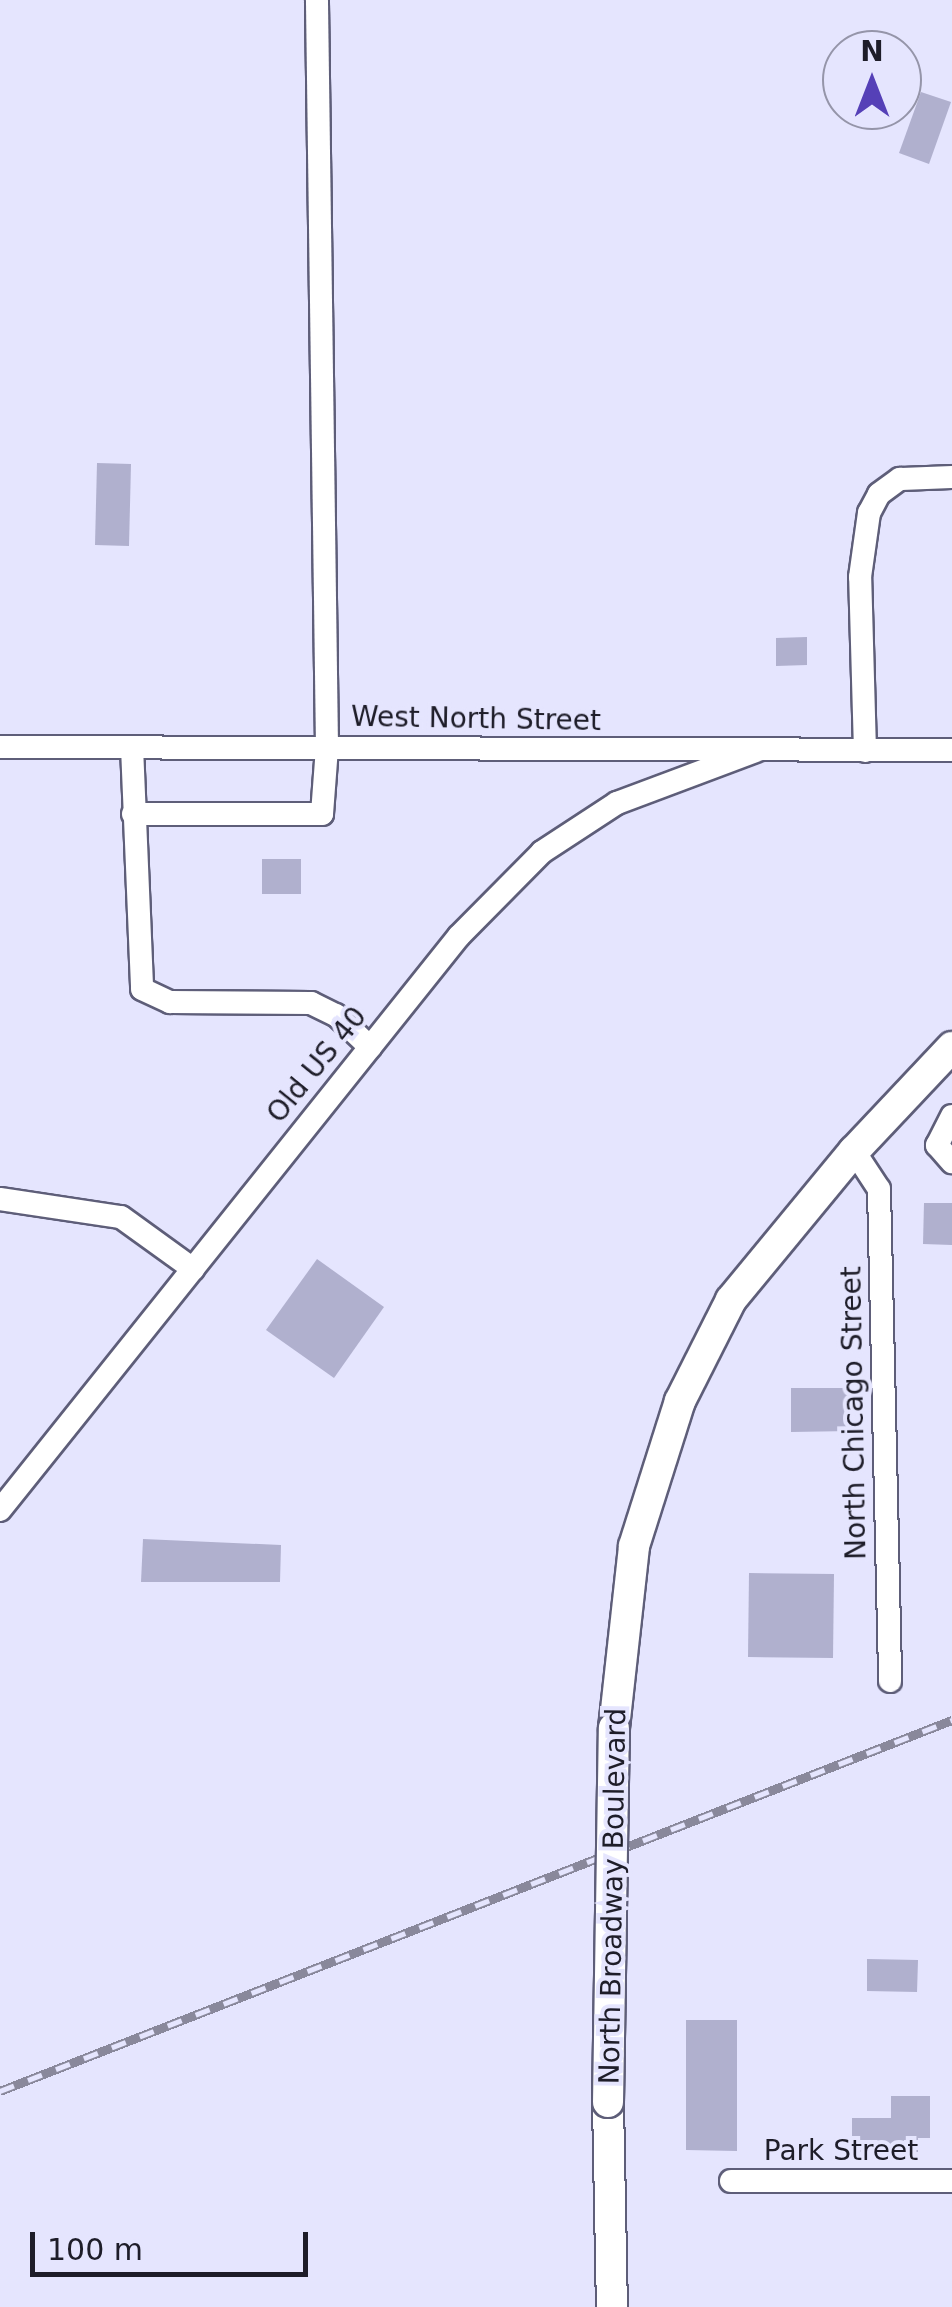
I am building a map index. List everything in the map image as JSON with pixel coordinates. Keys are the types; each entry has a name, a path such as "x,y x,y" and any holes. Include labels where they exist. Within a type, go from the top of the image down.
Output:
{"main road":[{"name":"North Broadway Boulevard","path":"612,2307 608,2102 614,1728 634,1546 680,1401 731,1300 854,1151 952,1048"}],"street":[{"path":"133,814 322,814 327,748 317,0"},
{"path":"865,751 860,577 869,514 879,494 900,480 952,477"},
{"name":"West North Street","path":"0,747 952,750"},
{"path":"132,748 138,971 152,998 311,1002 336,1015 370,1047"},
{"name":"Old US 40","path":"0,1510 459,936 542,852 618,803 756,752"},
{"path":"952,1116 937,1145 952,1162"},
{"name":"North Chicago Street","path":"854,1151 879,1189 890,1681"},
{"path":"0,1199 120,1218 193,1269"},
{"name":"Park Street","path":"731,2181 952,2182"}],"building":[{"path":"922,92 951,102 929,164 899,153 907,130 922,130"},
{"path":"97,463 131,464 129,546 95,545"},
{"path":"807,637 807,665 776,666 776,638"},
{"path":"262,859 301,859 301,894 262,894"},
{"path":"924,1203 952,1203 952,1245 923,1244"},
{"path":"317,1259 384,1307 334,1378 266,1330"},
{"path":"791,1388 851,1388 851,1431 791,1432"},
{"path":"143,1539 281,1545 280,1582 141,1582"},
{"path":"749,1573 834,1574 833,1658 748,1657"},
{"path":"867,1959 918,1960 917,1992 867,1991"},
{"path":"686,2020 737,2020 737,2151 686,2150"},
{"path":"891,2096 930,2096 930,2138 918,2138 918,2152 852,2152 852,2118 891,2118"}],"railway":[{"path":"0,2091 952,1720"}]}
